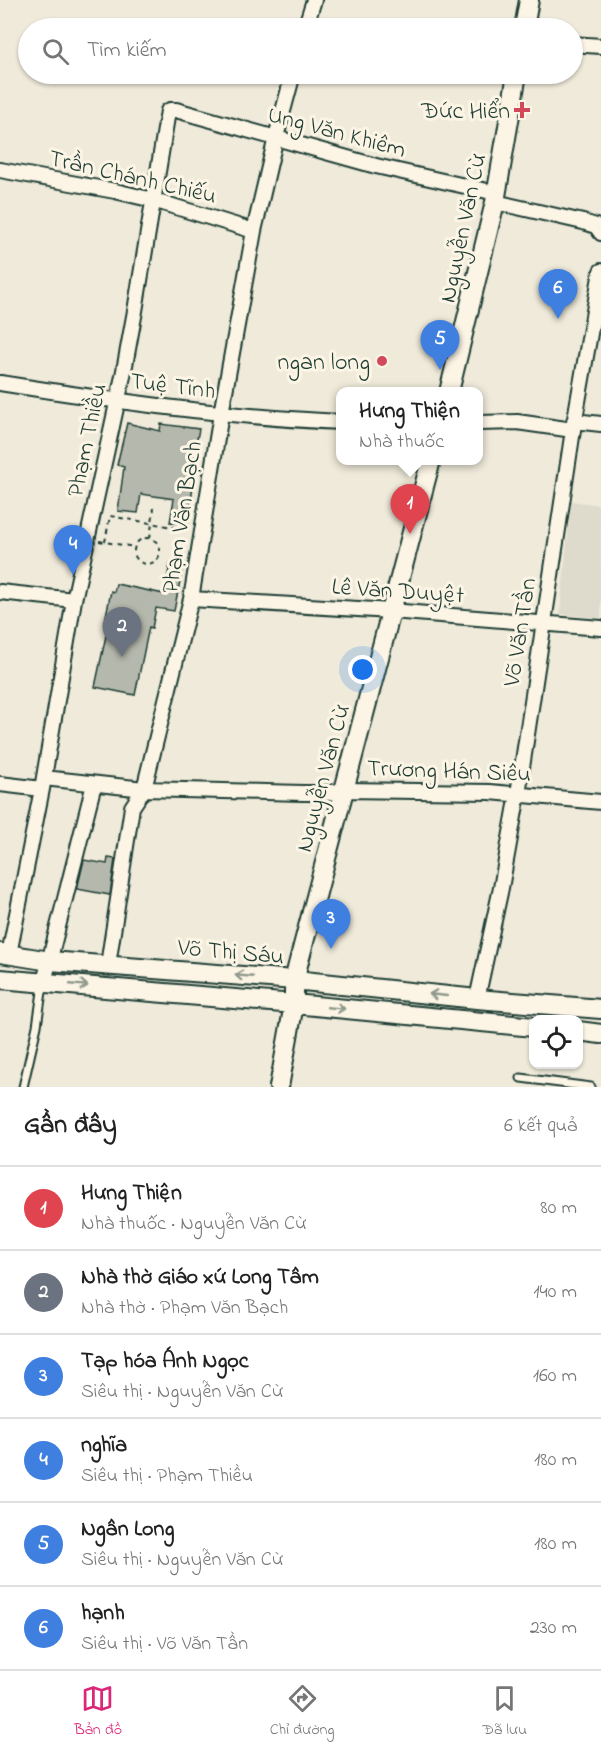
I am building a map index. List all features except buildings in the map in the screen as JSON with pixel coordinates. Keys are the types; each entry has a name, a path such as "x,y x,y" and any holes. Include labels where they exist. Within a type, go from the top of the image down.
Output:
{"main road":[{"path":"525,18 528,0"},
{"name":"Nguyễn Văn Cừ","path":"450,387 496,198 515,84"},
{"name":"Nguyễn Văn Cừ","path":"279,1087 294,1004 294,980 430,465"},
{"name":"Võ Thị Sáu","path":"4,954 50,961 294,980 601,1009"},
{"name":"Võ Thị Sáu","path":"0,979 529,1027"},
{"path":"583,1032 601,1034"}],"street":[{"path":"583,45 601,46"},
{"name":"Phạm Văn Bạch","path":"108,965 132,807 144,789 191,599 254,231 290,84"},
{"name":"Ung Văn Khiêm","path":"168,111 176,110 583,222 596,226 601,233"},
{"name":"Phạm Thiều","path":"4,954 43,783 74,600 135,310 168,111"},
{"name":"Trần Chánh Chiếu","path":"0,170 153,200 254,231"},
{"name":"Võ Văn Tần","path":"477,999 518,794 573,426 601,271"},
{"name":"Tuệ Tĩnh","path":"0,383 221,414 336,422"},
{"path":"483,423 517,422 573,426 601,424"},
{"path":"0,592 74,600"},
{"name":"Lê Văn Duyệt","path":"191,599 391,611 601,628"},
{"name":"Trương Hán Siêu","path":"0,784 94,784 144,789 316,794 344,790 467,791 601,802"},
{"path":"44,982 94,784"}],"lane":[{"path":"22,1087 37,1026 44,982"},
{"path":"521,1078 591,1087"}],"path":[{"path":"150,538 154,508"},
{"path":"105,542 110,516 202,533"},
{"path":"150,538 157,543 160,551 158,559 146,564 138,561 134,547 141,539 150,538"},
{"path":"96,541 134,547"}],"shaded area":[{"path":"571,501 601,505 601,619 560,614"}],"place":[{"name":"Đức Hiển","path":"522,110"},
{"name":"hạnh","path":"558,319"},
{"name":"ngan long","path":"382,361"},
{"name":"Ngân Long","path":"440,370"},
{"name":"Hưng Thiện","path":"410,534"},
{"name":"nghĩa","path":"73,575"},
{"name":"Nhà thờ Giáo xứ Long Tâm","path":"122,657"},
{"name":"Tạp hóa Ánh Ngọc","path":"331,949"}]}
